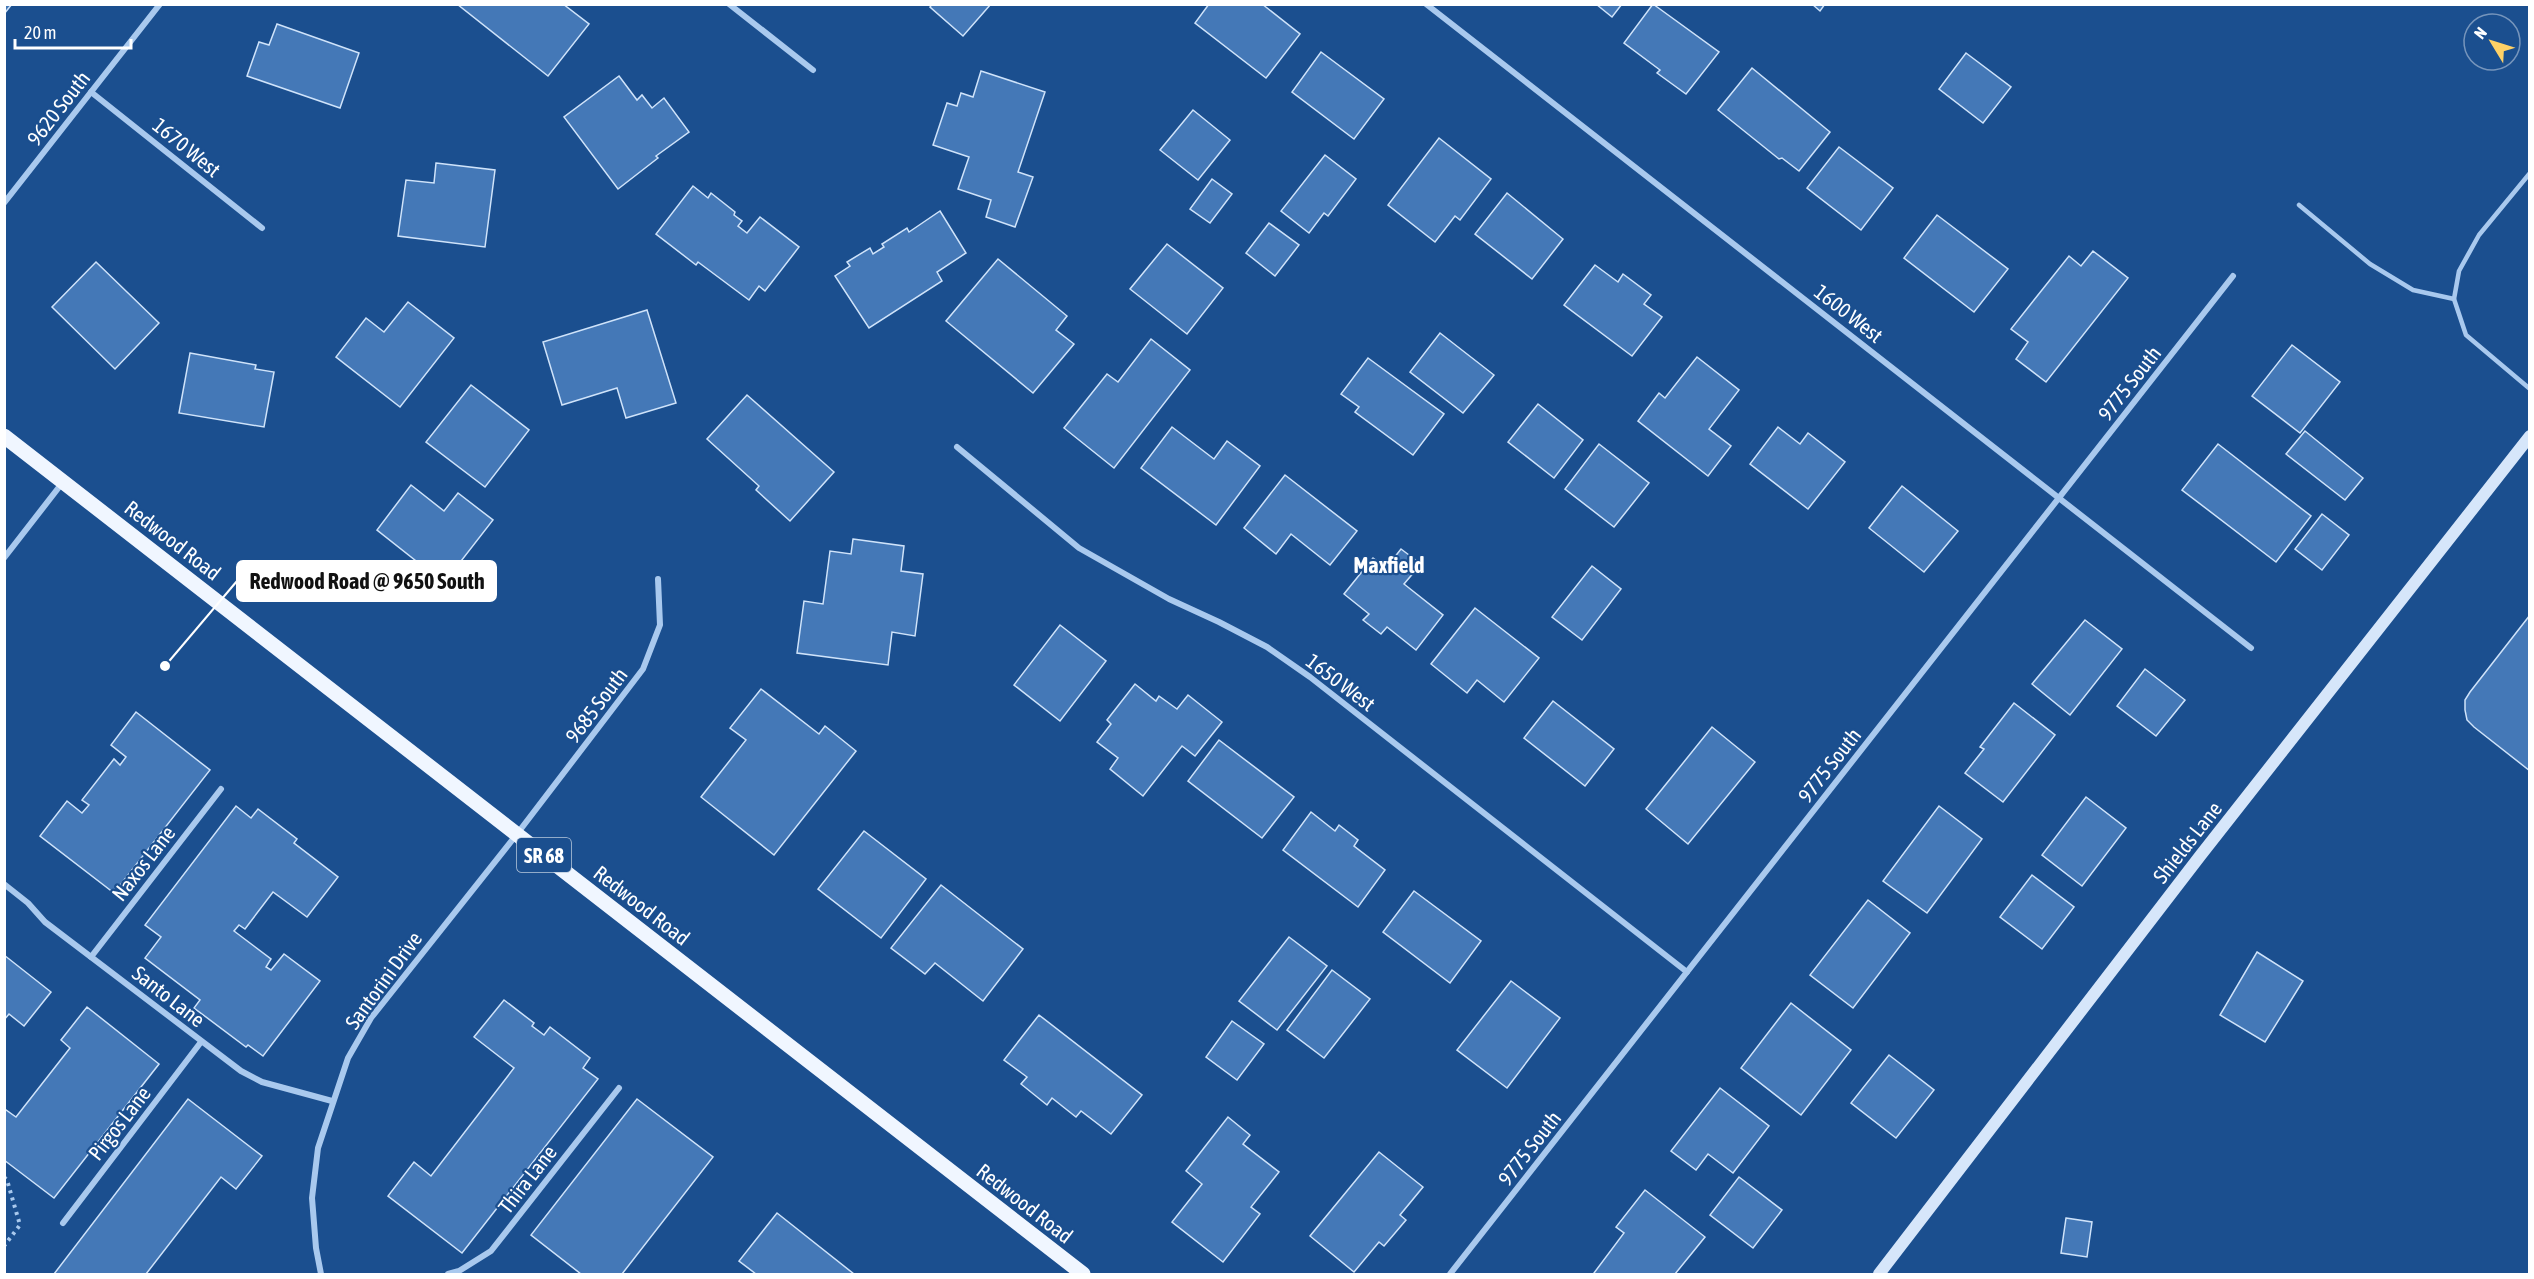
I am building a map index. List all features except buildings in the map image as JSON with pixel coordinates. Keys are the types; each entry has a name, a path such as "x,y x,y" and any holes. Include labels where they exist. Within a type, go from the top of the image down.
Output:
{"main road":[{"name":"Redwood Road","path":"4,436 1083,1275"},
{"name":"Shields Lane","path":"1879,1275 2207,846 2529,436"}],"street":[{"name":"9620 South","path":"4,203 160,4"},
{"path":"729,4 813,70"},
{"name":"1600 West","path":"1426,4 2251,648"},
{"name":"1670 West","path":"91,92 262,228"},
{"name":"9775 South","path":"1450,1275 2233,276"},
{"name":"1650 West","path":"957,447 1079,548 1168,599 1267,647 1687,972"},
{"path":"4,558 64,482"},
{"name":"9685 South","path":"517,834 643,669 660,625 658,579"},
{"name":"Naxos Lane","path":"91,957 221,789"},
{"name":"Santorini Drive","path":"321,1275 316,1248 312,1198 318,1148 348,1058 371,1018 517,834"},
{"name":"Santo Lane","path":"4,884 28,903 45,922 242,1071 262,1082 332,1101"},
{"name":"Pirgos Lane","path":"63,1223 201,1042"},
{"name":"Thira Lane","path":"448,1275 459,1271 491,1251 619,1088"}],"lane":[{"path":"2529,173 2480,235 2459,271 2454,299 2466,335 2529,389"},
{"path":"2299,205 2370,264 2412,290 2454,299"}],"path":[{"path":"4,1177 7,1180 20,1225 4,1245"}],"place":[{"name":"Redwood Road @ 9650 South","path":"165,666"}],"district":[{"name":"Maxfield","path":"1389,565"}]}
